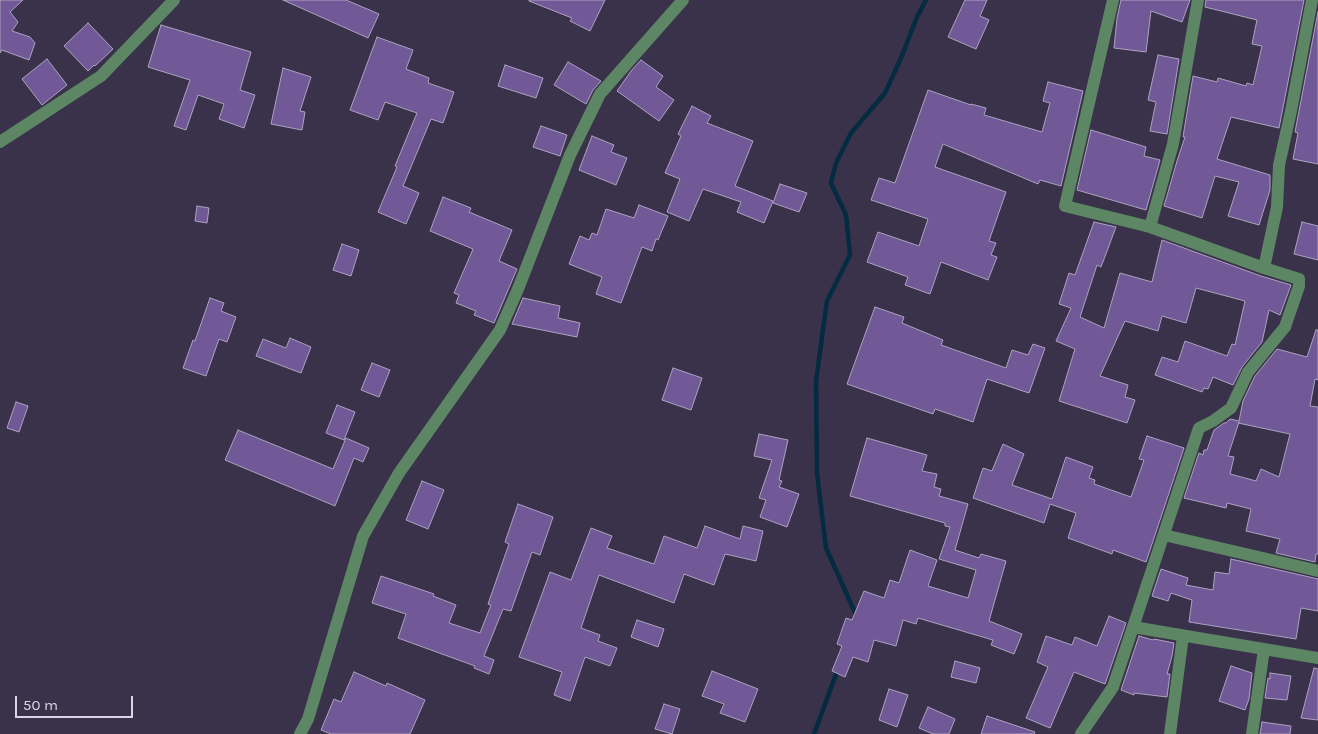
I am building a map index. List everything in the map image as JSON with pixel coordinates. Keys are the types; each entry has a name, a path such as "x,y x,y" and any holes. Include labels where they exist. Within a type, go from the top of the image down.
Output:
{"street":[{"path":"0,142 101,76 174,0"},
{"path":"300,734 308,719 363,536 399,473 500,330 570,155 600,94 683,0"},
{"path":"1080,734 1113,687 1200,428 1231,408 1248,372 1285,327 1299,286 1299,279 1150,227 1065,206 1113,0"},
{"path":"1150,227 1173,144 1198,0"},
{"path":"1264,268 1277,207 1279,165 1312,0"},
{"path":"1164,535 1318,570"},
{"path":"1133,627 1318,658"},
{"path":"1170,734 1184,636"},
{"path":"1252,734 1264,649"}],"building":[{"path":"0,0 23,0 10,12 18,22 12,31 30,37 35,43 29,60 2,50 0,53"},
{"path":"283,0 346,0 379,14 368,38"},
{"path":"529,0 605,0 590,31 570,21 572,18"},
{"path":"965,0 987,0 980,16 989,20 976,49 948,37"},
{"path":"1121,0 1190,0 1182,22 1151,11 1146,52 1114,48"},
{"path":"1206,0 1304,0 1279,128 1231,117 1217,159 1270,175 1270,190 1259,225 1228,216 1239,182 1215,176 1202,218 1164,206 1185,137 1183,137 1193,76 1217,82 1218,78 1246,86 1247,83 1253,85 1262,46 1252,44 1257,20 1205,7"},
{"path":"1318,12 1318,164 1293,159 1298,133 1295,132"},
{"path":"88,23 113,49 88,71 64,46"},
{"path":"161,25 251,52 240,90 255,95 244,128 219,119 224,104 198,95 186,130 174,126 190,80 148,67"},
{"path":"377,37 413,50 406,69 429,78 428,83 454,92 443,123 431,119 403,186 419,193 406,224 378,212 417,113 385,102 378,120 350,110"},
{"path":"1158,55 1179,59 1167,134 1150,131 1156,102 1148,100"},
{"path":"47,59 67,85 42,105 22,79"},
{"path":"641,60 663,76 656,87 674,100 659,121 617,91"},
{"path":"568,62 601,81 593,90 586,104 554,85"},
{"path":"505,65 543,78 536,98 498,86"},
{"path":"283,68 311,77 300,111 305,112 302,130 271,124"},
{"path":"1048,82 1083,91 1061,186 1040,180 1038,184 943,144 935,167 1006,192 989,241 996,243 991,255 997,257 988,280 941,262 930,294 905,285 908,277 867,262 878,232 919,246 928,219 871,200 879,178 895,183 928,90 971,105 986,108 984,115 1042,132 1050,103 1043,101"},
{"path":"692,106 711,116 707,123 753,141 735,186 773,201 764,223 737,212 741,202 703,189 689,221 667,212 680,179 665,173 681,136 678,134"},
{"path":"541,126 567,135 560,156 533,147"},
{"path":"1091,130 1146,147 1144,156 1160,160 1146,210 1077,190"},
{"path":"592,136 614,145 611,152 627,158 616,185 579,170"},
{"path":"780,184 807,193 799,212 773,203"},
{"path":"443,197 471,208 469,212 512,230 499,261 517,269 494,323 474,315 476,311 456,303 459,295 454,293 473,249 430,231"},
{"path":"639,205 668,216 652,251 642,247 621,303 596,294 602,277 569,264 580,236 589,240 592,233 597,235 606,209 634,218"},
{"path":"197,206 209,208 207,223 195,221"},
{"path":"1094,222 1116,227 1101,267 1097,265 1080,317 1104,328 1120,273 1152,282 1162,240 1291,285 1280,315 1269,310 1262,342 1242,367 1233,385 1213,377 1208,389 1204,388 1202,392 1155,375 1162,357 1178,362 1185,341 1227,356 1232,344 1235,345 1245,301 1196,288 1186,323 1162,316 1158,331 1125,321 1100,376 1128,385 1125,397 1135,400 1127,423 1059,401 1075,349 1056,341 1071,308 1059,304 1069,273 1075,275"},
{"path":"1302,222 1318,226 1318,260 1294,254"},
{"path":"342,244 359,250 351,276 333,270"},
{"path":"210,298 224,303 221,311 236,317 227,342 219,339 206,376 183,368"},
{"path":"523,298 560,306 558,318 580,323 577,337 512,324"},
{"path":"875,307 904,317 902,323 943,340 941,345 1006,368 1012,350 1028,355 1033,344 1045,348 1029,393 987,379 973,422 935,409 933,414 847,384"},
{"path":"1316,330 1318,330 1318,380 1315,379 1310,406 1318,407 1318,554 1316,554 1315,562 1276,553 1280,539 1246,531 1251,509 1227,503 1226,508 1184,498 1199,453 1203,455 1204,450 1207,450 1214,430 1230,419 1239,421 1243,401 1255,376 1277,349 1307,357","holes":["1239,423 1290,434 1279,477 1261,469 1256,481 1230,474 1234,457 1228,456"]},
{"path":"290,338 311,347 301,373 256,356 263,339 286,348"},
{"path":"372,363 390,370 379,397 361,390"},
{"path":"673,368 702,378 691,410 662,400"},
{"path":"16,402 28,406 19,432 7,428"},
{"path":"337,405 355,412 344,440 326,433"},
{"path":"238,430 333,469 346,438 369,448 363,462 354,458 335,506 225,460"},
{"path":"759,434 788,440 779,480 782,481 779,487 799,494 787,527 760,517 766,500 759,498 772,460 754,456"},
{"path":"1147,436 1184,448 1146,562 1113,550 1112,554 1068,538 1076,513 1050,504 1044,523 973,498 983,468 992,471 1003,444 1024,454 1012,485 1052,499 1066,457 1093,467 1089,478 1095,480 1094,484 1131,497 1144,460 1139,459"},
{"path":"867,438 927,455 922,471 937,474 934,487 941,489 939,496 968,504 955,550 979,558 981,554 1006,561 989,621 1022,634 1014,654 991,645 993,640 918,618 916,624 903,620 896,646 874,640 868,662 853,657 845,677 832,671 842,646 837,644 846,618 852,620 864,591 884,598 890,580 899,583 910,550 937,560 928,586 968,598 976,570 939,559 950,527 945,526 945,523 850,496"},
{"path":"422,481 444,490 428,529 406,520"},
{"path":"518,504 553,517 540,555 532,552 511,611 503,609 484,656 494,660 489,674 474,668 475,666 398,638 406,614 372,603 381,576 434,594 433,596 456,605 449,623 480,633 491,605 488,604 509,544 505,542"},
{"path":"705,526 740,539 743,526 763,531 756,561 725,554 714,585 684,574 674,603 599,575 581,628 600,635 598,641 617,648 610,666 585,657 570,701 554,695 562,672 519,657 550,572 571,580 591,528 612,536 607,548 654,564 664,536 697,548"},
{"path":"1231,559 1318,579 1318,611 1301,608 1296,639 1189,622 1192,600 1171,593 1168,601 1152,596 1161,569 1188,578 1186,585 1213,590 1215,572 1229,574"},
{"path":"1109,616 1126,623 1105,684 1074,672 1050,728 1026,718 1048,667 1037,662 1046,636 1072,645 1075,637 1097,646"},
{"path":"637,620 664,629 658,647 631,637"},
{"path":"1139,636 1174,643 1167,674 1170,674 1167,697 1134,693 1134,695 1121,690"},
{"path":"955,661 980,668 976,683 951,677"},
{"path":"1231,666 1252,673 1249,699 1245,710 1219,701"},
{"path":"1314,668 1318,669 1318,720 1301,718"},
{"path":"712,671 758,689 745,722 720,713 724,704 702,696"},
{"path":"354,672 386,686 387,683 425,700 410,734 331,734 321,730 334,699 341,702"},
{"path":"1270,673 1291,676 1287,700 1265,698"},
{"path":"889,689 908,695 897,727 879,720"},
{"path":"664,704 680,709 672,734 655,729"},
{"path":"928,707 955,719 949,734 933,734 919,728"},
{"path":"987,716 1035,732 1034,734 981,734"},
{"path":"1262,722 1291,726 1290,734 1260,734"}],"waterway":[{"path":"857,617 826,548 817,473 816,381 827,301 850,255 846,215 831,183 836,163 851,133 885,93 926,0"},
{"path":"814,734 838,669"}]}
